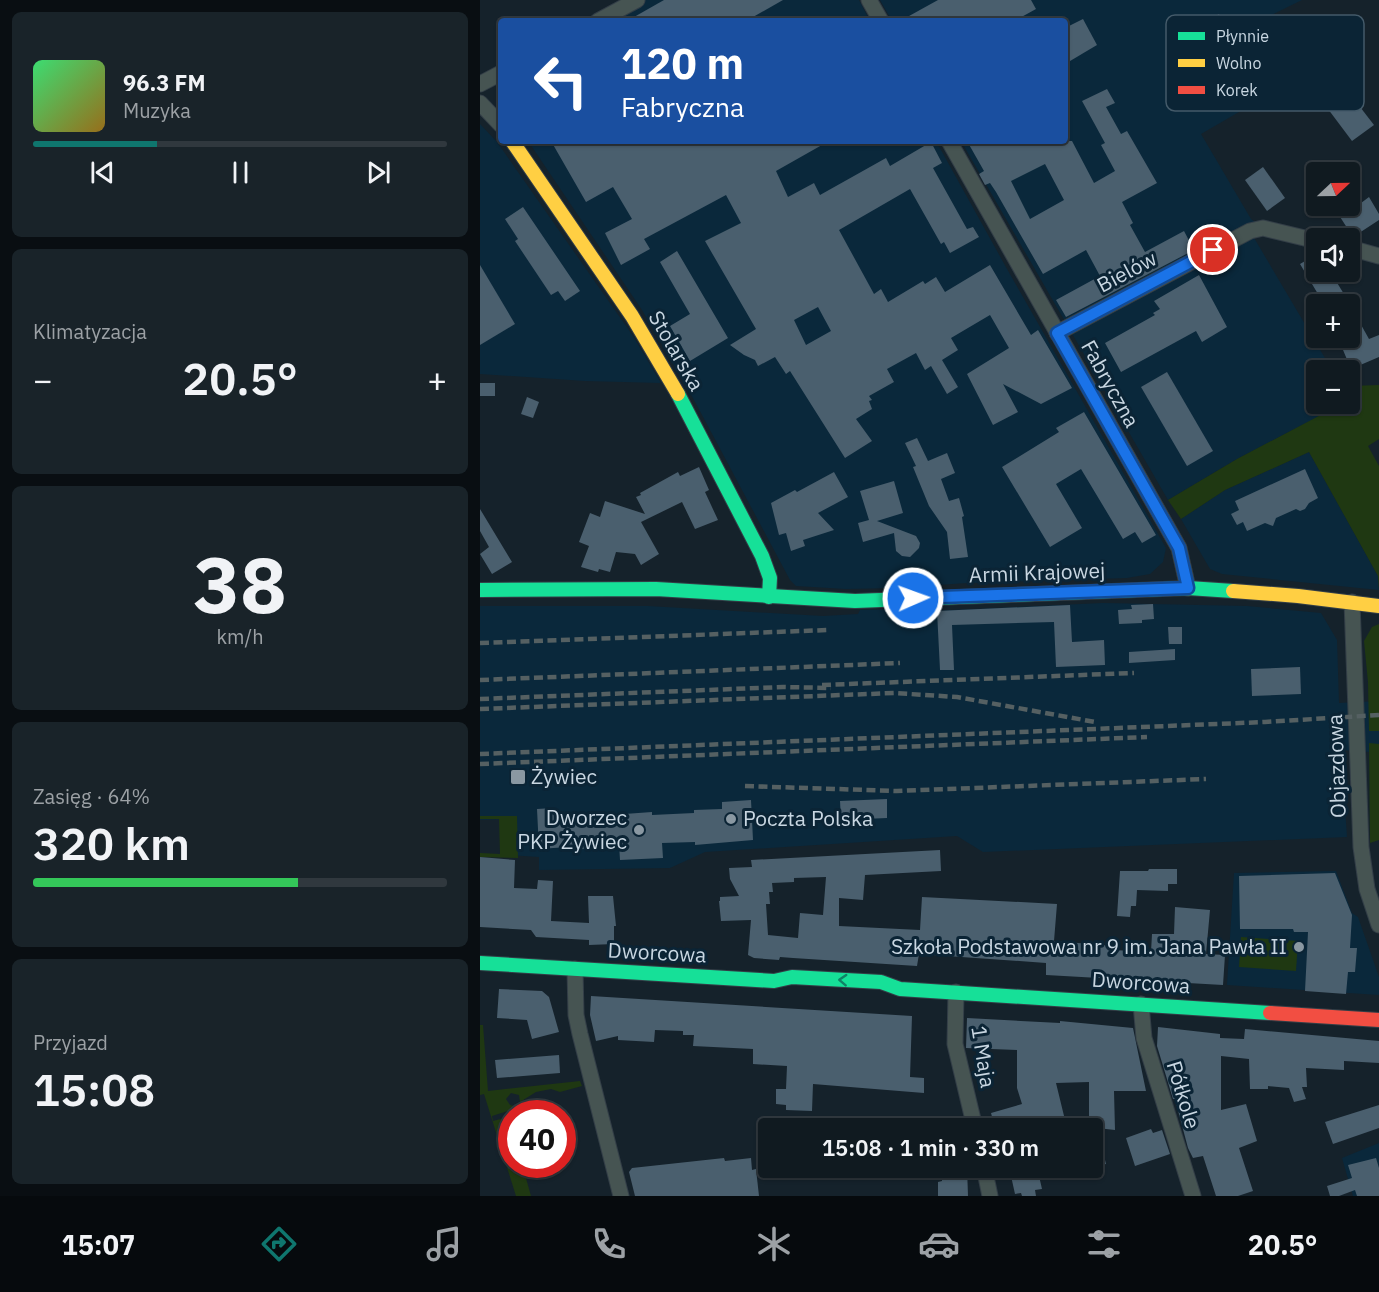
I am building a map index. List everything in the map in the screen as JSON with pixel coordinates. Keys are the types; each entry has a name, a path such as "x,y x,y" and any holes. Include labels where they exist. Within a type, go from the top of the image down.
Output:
{"street":[{"path":"604,18 637,0"},
{"path":"869,0 879,18"},
{"path":"480,84 498,75"},
{"path":"480,103 498,122"},
{"name":"Stolarska","path":"514,144 632,316 685,407 762,556 770,578 769,597"},
{"name":"Fabryczna","path":"951,144 1179,548 1188,588"},
{"name":"Bielów","path":"1057,333 1250,231 1263,228 1306,238"},
{"path":"1360,251 1379,256"},
{"name":"Armii Krajowej","path":"480,590 585,587 654,589 820,601 855,601 1188,588 1379,606"},
{"name":"Objazdowa","path":"1352,603 1361,847 1367,889 1379,926"},
{"name":"Dworcowa","path":"480,963 774,981 792,977 881,982 900,989 1379,1020"},
{"path":"574,969 576,1015 621,1196"},
{"name":"1 Maja","path":"956,993 955,1044 973,1118"},
{"name":"Półkole","path":"1141,1004 1144,1038 1193,1196"},
{"path":"986,1178 990,1196"}],"shaded area":[{"path":"639,0 859,0 868,18 612,18"},
{"path":"880,0 1302,0 1272,15 1166,15 1166,111 1241,111 1201,134 1251,219 1263,228 1250,231 1306,326 1306,348 1319,348 1326,360 1306,360 1306,414 1323,414 1237,459 1168,500 963,144 1068,144 1068,18 890,18"},
{"path":"480,124 497,142 633,336 661,383 480,374"},
{"path":"530,144 938,144 1166,548 1163,562 1150,574 1127,578 967,583 895,588 846,589 796,586 790,580 694,400 642,310"},
{"path":"1309,452 1378,576 1379,590 1222,574 1210,569 1181,519 1225,490"},
{"path":"1103,603 1247,606 1321,613 1337,640 1339,703 1379,701 1379,831 1370,752 1341,750 1347,837 983,852 957,836 705,852 670,868 539,870 539,857 508,855 508,819 480,820 480,606 648,606 823,616 858,614 860,610 906,609 907,612"},
{"name":"Szkoła Podstawowa nr 9 im. Jana Pawła II","path":"1336,871 1352,913 1358,917 1379,977 1379,995 1227,985 1234,873"},
{"path":"1379,1143 1379,1196 1353,1196 1342,1158"}],"green space":[{"path":"1379,385 1379,439 1368,446 1379,466 1379,589 1378,576 1309,452 1225,490 1181,519 1168,500 1237,459 1322,414 1360,414 1360,386"},
{"path":"1379,624 1379,731 1369,731 1364,641 1372,627"},
{"path":"1369,743 1379,744 1379,840 1370,843"},
{"path":"480,816 517,816 518,858 480,857 480,853 500,854 499,819 480,819"},
{"path":"1241,937 1298,941 1296,971 1239,967"},
{"path":"480,1025 483,1025 488,1091 580,1081 582,1086 560,1092 551,1089 536,1092 523,1100 520,1100 519,1095 511,1093 507,1100 498,1100 498,1114 492,1116 493,1121 498,1120 498,1139 484,1094 480,1095"},
{"path":"510,1178 526,1178 531,1196 516,1196"}],"building":[{"path":"664,0 783,0 751,18 632,18"},
{"path":"938,0 1031,0 1036,9 1020,18 905,18"},
{"path":"1083,19 1097,45 1068,62 1068,26"},
{"path":"1107,89 1115,103 1106,107 1121,134 1127,131 1157,183 1122,202 1133,223 1130,225 1145,252 1184,231 1194,250 1066,317 1056,300 1100,276 1086,250 1043,274 996,192 990,183 985,185 979,174 984,171 969,144 1068,144 1068,141 1072,141 1094,183 1115,171 1101,145 1105,143 1082,101","holes":["1045,164 1064,200 1030,219 1011,181"]},
{"path":"1330,111 1363,111 1374,125 1352,141"},
{"path":"553,144 824,144 776,171 788,197 814,183 820,195 886,158 890,166 928,144 932,144 942,163 933,168 967,229 973,227 979,237 950,253 944,242 941,244 910,189 839,230 874,294 881,289 888,302 923,281 925,284 936,277 945,292 990,265 1031,335 1038,330 1072,388 1041,404 1003,384 1018,412 993,425 967,374 1009,348 990,315 951,338 958,350 942,360 958,387 947,394 931,366 925,370 916,353 887,369 894,382 869,396 872,400 869,401 872,409 856,419 872,441 845,458 790,371 786,374 775,357 758,366 755,360 730,345 756,329 705,241 741,223 726,195 644,239 650,249 621,265 605,233 632,219 613,187 586,202","holes":["818,307 831,331 806,345 794,320"]},
{"path":"1263,167 1285,198 1267,211 1245,180"},
{"path":"1369,197 1379,214 1379,220 1360,232 1360,228 1347,228 1339,216 1360,216 1360,201 1361,203"},
{"path":"523,207 580,291 565,301 558,291 551,295 515,241 518,239 505,219"},
{"path":"677,251 728,338 690,361 670,326 690,314 660,262"},
{"path":"1306,260 1306,274 1300,264"},
{"path":"480,265 515,324 480,345"},
{"path":"1199,275 1227,327 1202,342 1196,331 1121,372 1105,343 1155,315 1153,313 1160,309 1154,301"},
{"path":"1311,282 1337,282 1344,294 1318,294"},
{"path":"1360,323 1369,339 1379,335 1379,357 1360,365 1360,360 1347,360 1342,348 1360,348"},
{"path":"1167,372 1213,451 1187,466 1141,387"},
{"path":"480,383 495,383 495,396 480,396"},
{"path":"527,397 539,402 533,418 521,414"},
{"path":"1084,412 1156,535 1142,543 1135,532 1123,539 1081,469 1056,484 1082,528 1050,547 1002,467 1059,432 1056,428"},
{"path":"917,438 928,461 947,453 955,473 941,479 949,501 959,498 964,516 962,517 968,557 950,559 947,532 929,506 913,467 916,466 905,443"},
{"path":"699,467 709,490 705,492 718,520 695,529 682,502 641,522 659,554 641,565 635,554 616,552 610,572 599,569 598,572 581,567 589,546 579,542 590,513 600,517 605,501 645,514 636,497 641,495 640,493 678,472 680,476"},
{"path":"1305,469 1318,498 1309,503 1305,509 1300,511 1296,509 1276,518 1273,526 1265,523 1247,531 1243,522 1237,525 1231,514 1239,510 1235,501"},
{"path":"834,472 848,497 818,513 834,530 803,540 805,546 791,551 786,533 779,535 771,503"},
{"path":"894,481 903,513 877,521 916,536 920,543 919,548 910,557 902,556 896,551 894,533 863,542 858,523 869,520 860,491"},
{"path":"480,509 512,562 492,574 480,554 489,547 480,531"},
{"path":"1153,604 1154,619 1142,620 1142,623 1119,624 1118,610 1132,609 1131,605"},
{"path":"1070,605 1072,642 1104,640 1105,665 1056,667 1054,622 952,625 954,670 940,670 937,611"},
{"path":"1168,627 1182,627 1182,644 1169,644"},
{"path":"1175,649 1175,660 1129,663 1129,652"},
{"path":"1300,667 1301,694 1252,696 1251,669"},
{"path":"887,799 887,818 841,820 840,801"},
{"name":"Dworzec PKP Żywiec","path":"751,800 753,840 695,845 695,842 662,843 663,858 620,860 619,844 584,846 584,849 568,850 568,847 539,849 537,809 553,808 554,816 584,815 583,817 652,812 652,815 722,809 722,802"},
{"path":"940,850 941,871 865,875 863,900 839,898 839,926 920,930 922,897 1057,904 1054,941 1114,946 1113,950 1151,952 1152,934 1174,934 1175,907 1210,910 1206,954 1225,955 1223,985 1046,975 1046,963 919,954 917,966 780,957 779,960 754,958 748,955 751,920 721,921 719,901 720,897 739,896 730,879 729,868 752,867 751,860","holes":["826,877 823,915 800,913 798,938 768,935 766,904 770,904 769,892 773,892 772,883 794,882 794,878"]},
{"path":"480,857 515,860 514,888 537,889 538,880 553,881 551,921 589,923 588,896 613,896 616,926 614,926 614,944 589,945 589,940 536,937 531,930 480,927"},
{"path":"1149,869 1177,869 1177,884 1168,884 1168,891 1137,890 1136,906 1131,906 1130,917 1117,916 1120,871 1148,871"},
{"path":"1335,873 1352,915 1350,948 1357,948 1355,972 1348,972 1346,994 1305,991 1308,932 1294,932 1293,929 1240,929 1239,876"},
{"path":"499,989 542,991 549,997 559,1032 532,1039 527,1020 497,1018"},
{"path":"591,996 912,1016 910,1077 924,1078 924,1093 813,1084 812,1111 786,1110 786,1105 776,1104 776,1089 786,1089 787,1066 753,1064 753,1049 693,1046 694,1035 683,1035 683,1031 655,1030 654,1042 618,1040 618,1036 596,1041 590,1015"},
{"path":"967,1018 1060,1023 1060,1021 1133,1028 1146,1091 1114,1091 1115,1130 1103,1129 1103,1118 1077,1118 1089,1116 1089,1082 1056,1083 1065,1118 992,1118 991,1113 1022,1104 1017,1088 1017,1050 966,1048"},
{"path":"1158,1027 1220,1034 1220,1038 1244,1039 1245,1029 1379,1041 1379,1063 1344,1061 1344,1070 1306,1068 1307,1087 1302,1087 1306,1099 1294,1102 1289,1088 1268,1086 1268,1089 1250,1089 1249,1059 1221,1056 1221,1110 1246,1104 1257,1141 1239,1148 1253,1191 1238,1196 1216,1196 1203,1156 1193,1158 1188,1148 1175,1099 1173,1099 1157,1046"},
{"path":"559,1055 560,1073 497,1078 495,1060"},
{"path":"1379,1105 1379,1128 1333,1144 1325,1122"},
{"path":"1151,1129 1153,1133 1162,1130 1170,1154 1135,1166 1126,1138"},
{"path":"724,1158 725,1161 751,1158 752,1170 756,1169 759,1196 635,1196 629,1172 632,1168"},
{"path":"1376,1158 1379,1168 1379,1196 1357,1196 1355,1190 1339,1196 1330,1196 1327,1186 1352,1178 1348,1165"},
{"path":"942,1178 967,1178 968,1196 938,1196 938,1182 942,1181"},
{"path":"1011,1178 1040,1178 1042,1189 1035,1190 1036,1196 1015,1194"}],"railway":[{"path":"480,643 829,630"},
{"path":"480,680 900,663"},
{"path":"822,685 1134,673"},
{"path":"480,699 783,687 831,688"},
{"path":"480,709 894,693 957,697 1095,722"},
{"path":"480,754 1265,722 1379,715"},
{"path":"480,764 1147,737"},
{"path":"745,786 897,791 1206,779"}],"traffic: fast":[{"path":"678,394 762,556 770,578 769,597"},
{"path":"480,590 656,589 855,601 1188,588 1233,591"},
{"path":"480,963 774,981 792,977 881,982 900,989 1270,1013"}],"traffic: slow":[{"path":"514,144 632,316 678,394"},
{"path":"1233,591 1379,606"}],"traffic: jam":[{"path":"1270,1013 1379,1020"}],"place":[{"name":"Żywiec","path":"518,777"},
{"name":"Poczta Polska","path":"731,819"},
{"name":"Dworzec PKP Żywiec","path":"639,830"},
{"name":"Szkoła Podstawowa nr 9 im. Jana Pawła II","path":"1299,947"}],"route":[{"path":"913,598 1188,588 1179,548 1057,333 1213,250"}]}
